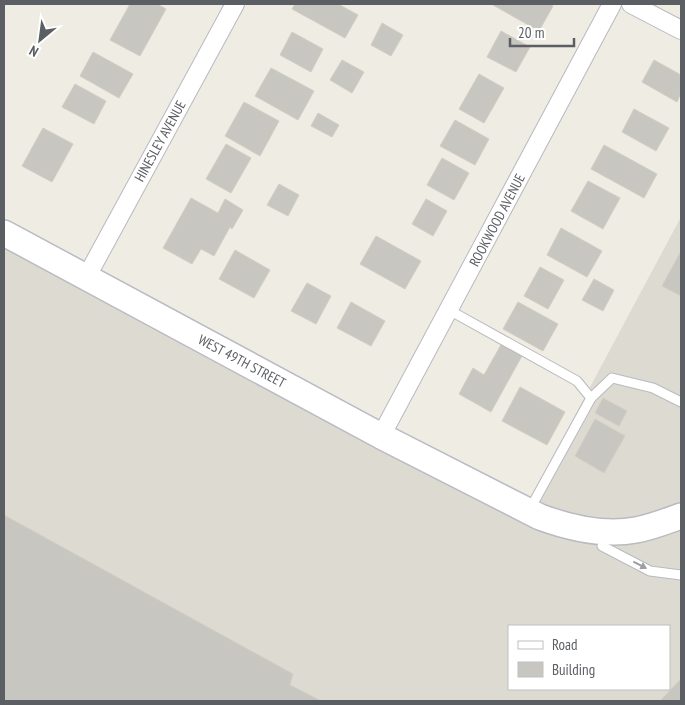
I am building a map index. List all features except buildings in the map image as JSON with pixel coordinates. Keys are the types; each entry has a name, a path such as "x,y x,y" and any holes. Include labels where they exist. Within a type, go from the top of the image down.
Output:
{"street":[{"name":"HINESLEY AVENUE","path":"86,278 234,4"},
{"name":"ROOKWOOD AVENUE","path":"381,436 612,4"},
{"path":"631,4 681,30"},
{"name":"WEST 49TH STREET","path":"4,233 381,436 529,511 560,532"},
{"name":"WEST 49TH STREET","path":"481,487 505,515 533,529 560,532"},
{"path":"560,532 636,530 681,516"},
{"path":"560,532 602,546 640,543 681,533"}],"lane":[{"path":"448,310 577,381 592,398"},
{"path":"529,511 592,398 612,378 653,388 681,402"},
{"path":"602,546 650,571 681,575"}],"shaded area":[{"path":"681,217 681,701 4,701 4,243 520,518"}]}
